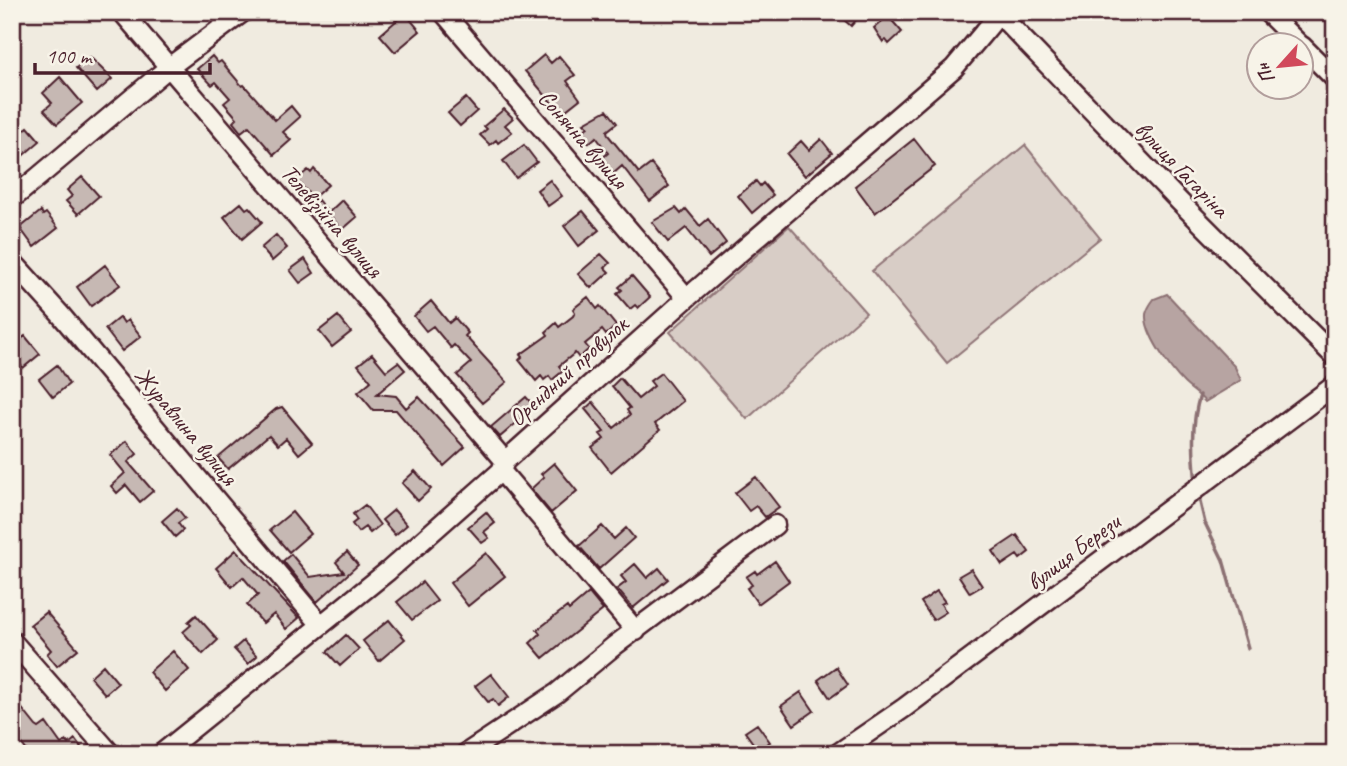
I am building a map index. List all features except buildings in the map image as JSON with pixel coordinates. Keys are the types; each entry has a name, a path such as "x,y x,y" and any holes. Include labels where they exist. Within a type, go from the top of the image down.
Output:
{"street":[{"name":"Телевізійна вулиця","path":"122,12 503,466 636,631"},
{"path":"12,199 168,68 243,12"},
{"name":"Сонячна вулиця","path":"443,12 687,298"},
{"name":"Орендний провулок","path":"161,754 388,571 687,298 954,68 990,25 996,12"},
{"name":"вулиця Гагаріна","path":"996,12 1335,357"},
{"path":"1267,12 1287,32"},
{"path":"1316,61 1335,79"},
{"name":"Журавлина вулиця","path":"12,261 60,314 321,625"},
{"name":"вулиця Берези","path":"837,754 904,708 1335,385"},
{"path":"465,754 557,693 775,525"},
{"path":"12,641 111,754"}],"shaded area":[{"path":"1025,145 1100,238 947,363 872,271"},
{"path":"789,226 866,313 747,419 670,332"},
{"path":"1167,294 1235,367 1241,380 1205,402 1172,369 1149,331 1146,314 1148,309 1154,299"}],"waterway":[{"path":"1196,483 1194,428 1200,395"},
{"path":"1198,494 1205,523 1223,560 1248,648"}]}
